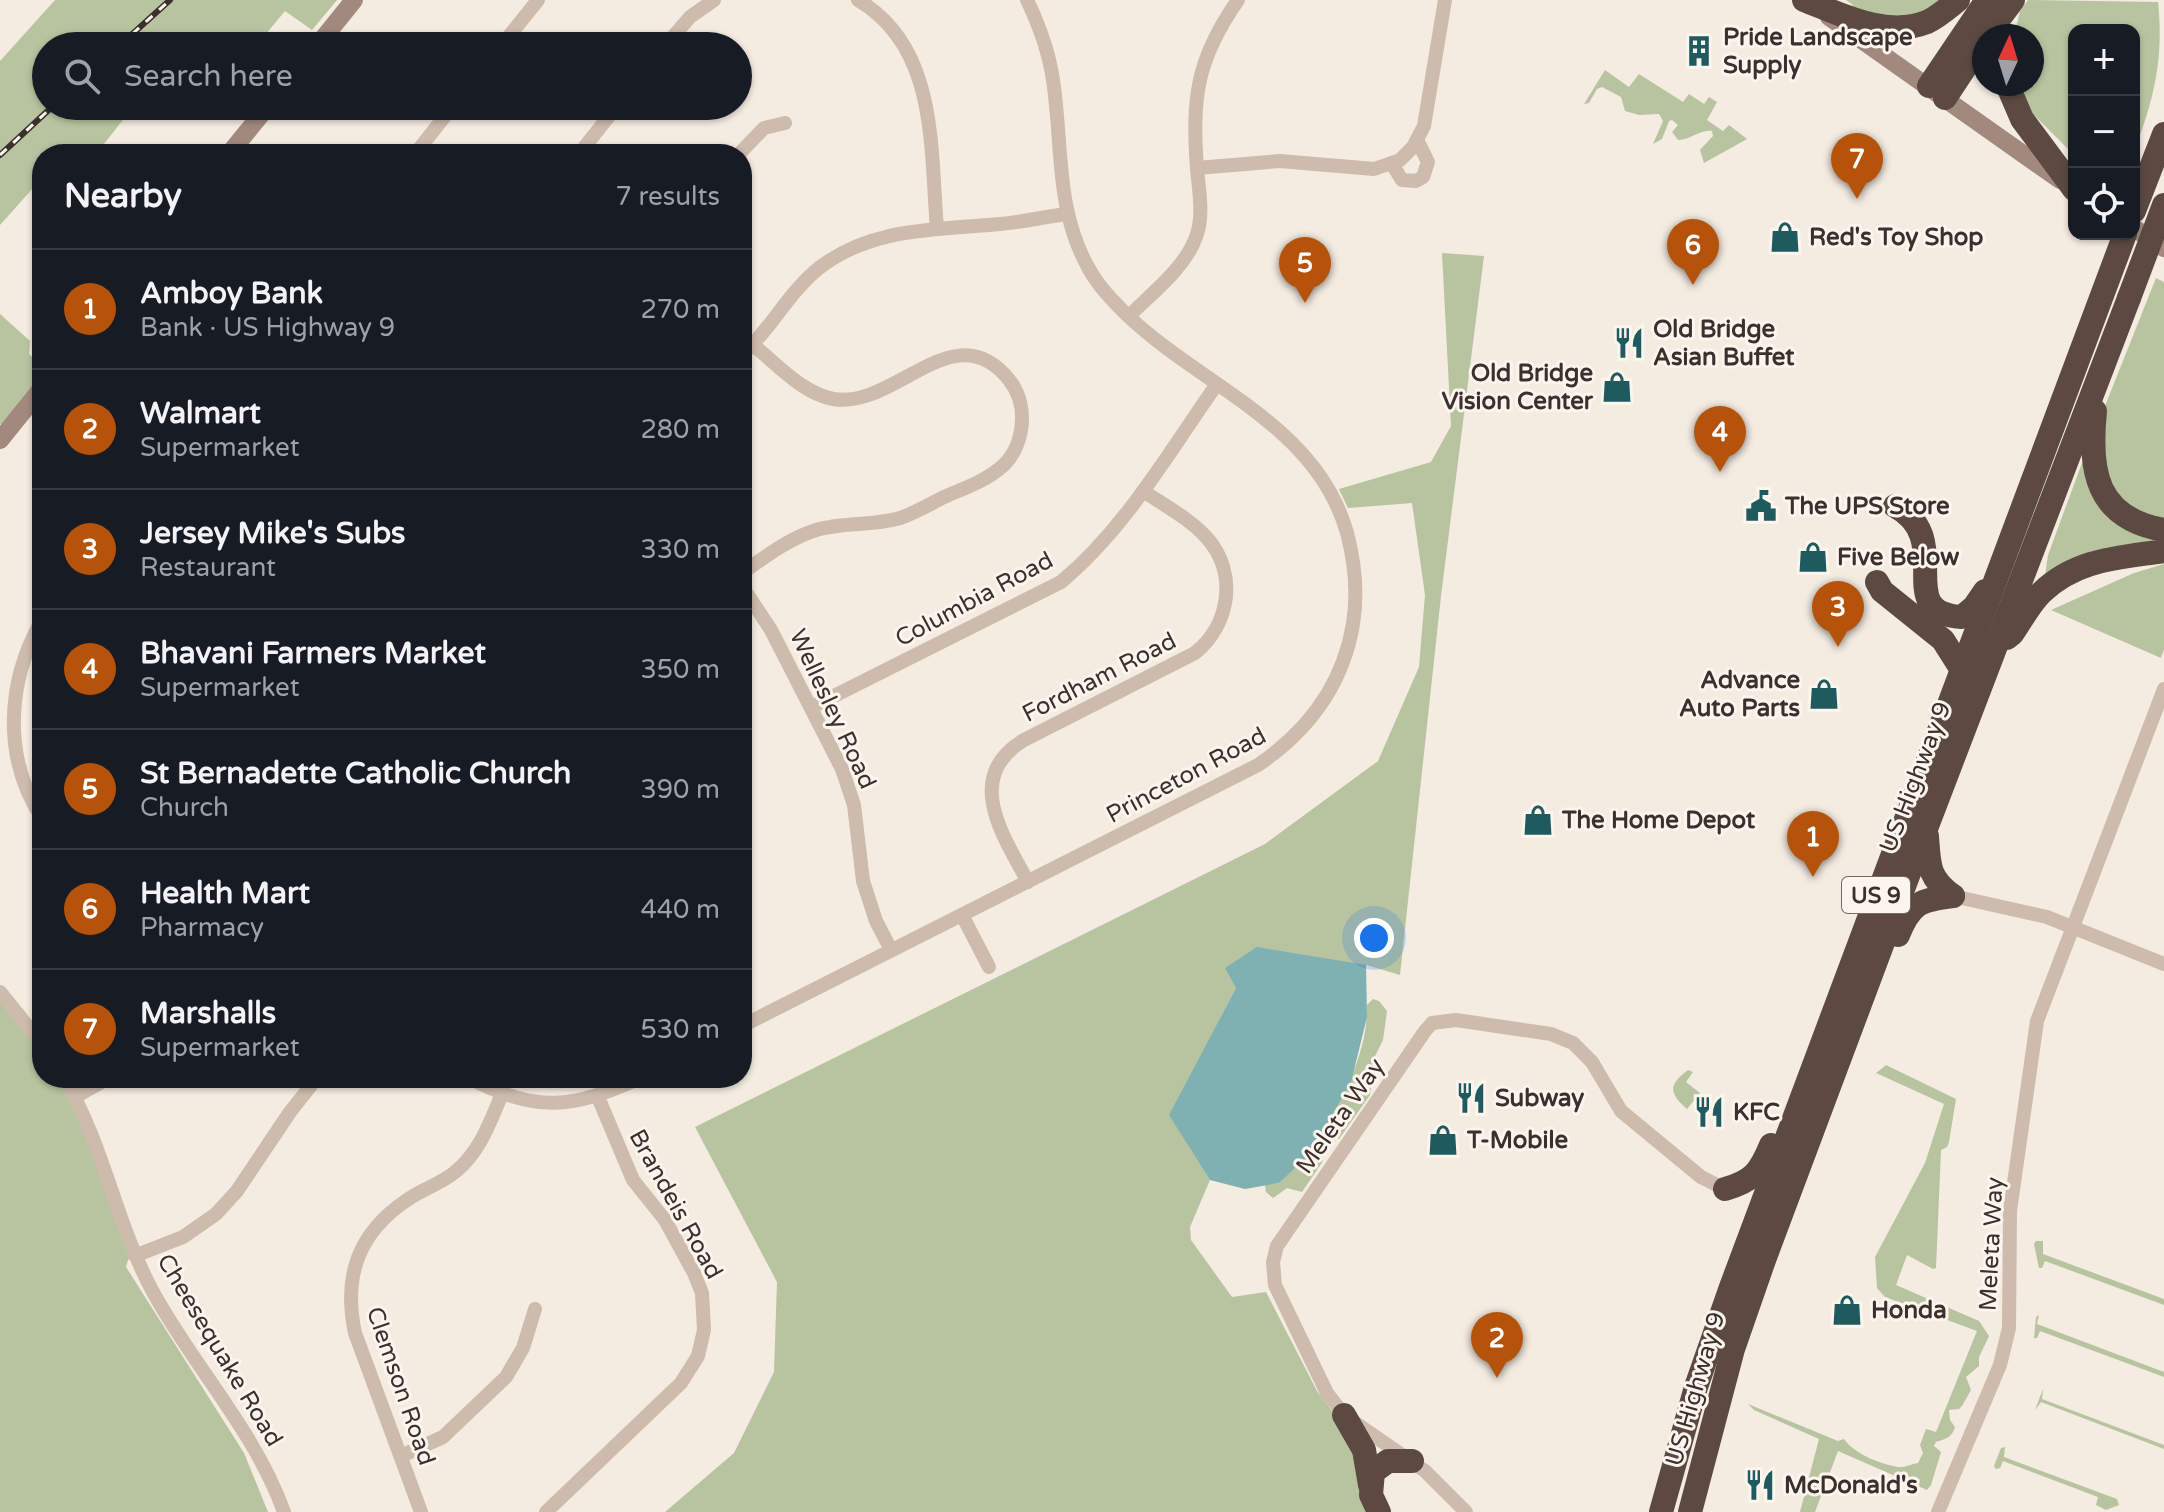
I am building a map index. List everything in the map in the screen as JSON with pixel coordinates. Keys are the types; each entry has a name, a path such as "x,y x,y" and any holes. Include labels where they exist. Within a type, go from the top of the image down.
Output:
{"highway":[{"path":"1804,0 1880,26 1904,27 1935,18 1958,0"},
{"path":"1937,92 1987,0"},
{"path":"2008,24 2015,0"},
{"path":"1996,24 2015,0"},
{"path":"1937,92 1972,53"},
{"path":"2012,96 2022,119 2068,181"},
{"path":"2140,195 2164,134"},
{"name":"US Highway 9","path":"1690,1512 1733,1349 1854,1019 2164,205"},
{"name":"US Highway 9","path":"1661,1512 1696,1387 1731,1287 2123,240"},
{"path":"2097,380 2092,450 2097,481 2115,507 2127,517 2164,530"},
{"path":"1895,506 1911,515 1919,530 1926,549 1927,600 1939,613 1962,617 1974,607 2000,569"},
{"path":"1995,647 2012,634 2040,594 2062,576 2085,564 2164,551"},
{"path":"1877,582 1882,591 1943,640 1962,670"},
{"path":"1926,828 1932,876 1940,887 1953,896"},
{"path":"1854,1019 1888,960 1906,915 1919,903 1953,896"},
{"path":"1725,1189 1745,1183 1764,1164 1802,1064 1826,1032"},
{"path":"1725,1189 1743,1204 1750,1215 1731,1287"},
{"path":"1344,1415 1364,1450 1371,1495 1379,1512"},
{"path":"1370,1485 1373,1472 1382,1463 1412,1461"}],"street":[{"path":"328,32 354,0"},
{"path":"512,32 538,0"},
{"path":"677,32 690,17 714,0"},
{"path":"858,0 877,13 899,36 918,72 925,101 937,228"},
{"path":"1129,316 1180,263 1195,241 1200,213 1194,119 1199,77 1213,39 1238,0"},
{"path":"1197,168 1280,161 1364,169 1392,164 1407,153 1417,140 1426,114 1445,0"},
{"path":"1804,0 2068,185"},
{"name":"Princeton Road","path":"752,1021 1245,773 1280,750 1314,715 1331,688 1344,657 1354,617 1355,583 1349,541 1334,498 1313,464 1290,439 1157,342 1095,279 1081,253 1066,214 1053,77 1030,1"},
{"path":"237,144 257,120"},
{"path":"423,144 442,120"},
{"path":"587,144 606,120"},
{"path":"749,144 764,128 785,123"},
{"path":"1392,164 1402,180 1416,181 1423,177 1428,162 1417,140"},
{"path":"752,345 792,295 820,268 836,257 884,236 1066,214"},
{"path":"2140,232 2164,248"},
{"path":"752,353 822,396 843,400 870,395 944,358 976,358 994,366 1010,380 1020,404 1022,424 1020,439 1009,460 989,476 902,517 804,534 752,566"},
{"name":"Columbia Road","path":"812,707 1061,582 1090,558 1143,491 1217,384"},
{"path":"0,440 32,400"},
{"name":"Fordham Road","path":"1028,882 992,808 993,779 1003,758 1024,740 1195,653 1212,637 1224,610 1227,582 1214,548 1200,531 1143,491"},
{"name":"Wellesley Road","path":"752,601 812,707 849,789 863,881 876,921 891,950"},
{"path":"32,640 18,676 7,730 32,798"},
{"path":"2073,928 2164,689"},
{"path":"1953,896 2047,917 2164,964"},
{"path":"962,915 989,967"},
{"name":"Meleta Way","path":"1938,1512 2000,1365 2009,1328 2010,1211 2033,1037 2073,928"},
{"path":"0,992 32,1032"},
{"name":"Meleta Way","path":"1466,1512 1412,1461 1344,1415 1320,1381 1275,1285 1273,1262 1277,1246 1432,1023 1456,1020 1551,1034 1573,1043 1592,1062 1621,1111 1701,1177 1725,1189"},
{"name":"Cheesequake Road","path":"70,1088 92,1131 154,1293 246,1434 284,1512"},
{"path":"75,1097 91,1088"},
{"path":"137,1255 183,1237 216,1214 237,1191 309,1088"},
{"path":"490,1088 522,1100 544,1103 598,1097 618,1088"},
{"name":"Clemson Road","path":"421,1512 355,1333 350,1309 357,1262 363,1242 380,1221 407,1199 455,1172 477,1149 502,1094"},
{"name":"Brandeis Road","path":"546,1512 681,1383 698,1356 704,1330 702,1293 694,1273 665,1220 633,1180 598,1097"},
{"path":"401,1456 443,1437 506,1377 523,1348 535,1309"}],"green space":[{"path":"55,0 337,0 312,30 285,11 268,32 32,32 32,120 123,120 104,144 32,144 32,189 0,225 0,61"},
{"path":"1846,0 1958,0 1935,18 1846,16 1853,5"},
{"path":"2028,0 2158,2 2160,42 2156,78 2140,134 2140,24 2068,24 2068,149 2028,109 2023,96 2044,96 2044,24 2017,24 2020,11"},
{"path":"1605,70 1629,87 1639,74 1683,102 1689,94 1704,104 1709,97 1717,102 1707,120 1723,131 1729,125 1747,139 1704,163 1700,150 1713,136 1712,131 1678,140 1672,132 1678,125 1672,120 1662,139 1653,144 1663,121 1659,114 1639,115 1625,111 1621,97 1602,87 1597,89 1589,103 1584,104"},
{"path":"1442,253 1484,256 1441,596 1400,975 1366,965 1236,988 1170,1115 1210,1180 1190,1227 1191,1240 1232,1297 1266,1292 1317,1391 1362,1452 1371,1512 665,1512 734,1453 774,1372 777,1282 695,1127 1265,844 1378,761 1419,667 1425,595 1412,503 1348,508 1339,489 1431,462 1451,426"},
{"path":"2156,278 2164,282 2164,522 2116,502 2099,462 2103,411"},
{"path":"0,314 30,341 32,400 11,426 0,424"},
{"path":"2086,452 2091,480 2164,543 2080,555 2045,576 2048,555"},
{"path":"2164,564 2164,649 2161,658 2051,610 2134,573"},
{"path":"0,992 32,1032 32,1088 68,1088 137,1255 128,1260 126,1267 244,1453 268,1512 0,1512"},
{"path":"1373,999 1387,1011 1383,1040 1374,1058 1370,1095 1339,1139 1323,1129 1354,1070 1364,1038 1367,1005"},
{"path":"1886,1065 1956,1099 1949,1142 1941,1150 1936,1268 1907,1255 1896,1285 1979,1321 1989,1336 1979,1357 1979,1366 1966,1377 1971,1390 1959,1409 1949,1410 1954,1431 1934,1446 1941,1452 1927,1490 1838,1451 1815,1512 1800,1512 1819,1439 1754,1410 1748,1404 1838,1441 1844,1439 1860,1453 1883,1463 1900,1467 1918,1463 1923,1453 1920,1445 1926,1429 1936,1432 1977,1331 1885,1297 1877,1288 1875,1257 1925,1163 1944,1104 1876,1073"},
{"path":"1688,1070 1693,1072 1686,1082 1700,1093 1687,1109 1673,1089 1677,1080"},
{"path":"1310,1152 1323,1161 1302,1192 1287,1188 1273,1198 1266,1192 1265,1185 1279,1183"},
{"path":"2036,1241 2043,1241 2043,1254 2164,1299 2164,1305 2045,1261 2039,1268"},
{"path":"2039,1315 2037,1324 2164,1372 2164,1377 2040,1331 2034,1338 2036,1317"},
{"path":"2043,1389 2042,1399 2164,1445 2164,1449 2041,1402 2035,1410"},
{"path":"2005,1447 2004,1457 2117,1499 2119,1505 2106,1510 2096,1505 2098,1497 2003,1461 1996,1469 1994,1466 2001,1448"}],"water":[{"path":"1257,947 1366,965 1367,1017 1351,1082 1308,1156 1279,1183 1245,1189 1210,1180 1169,1115 1236,988 1225,968"}],"railway":[{"path":"135,32 170,0"},
{"path":"0,155 38,120"}],"place":[{"name":"Pride Landscape Supply","path":"1699,51"},
{"name":"Marshalls","path":"1857,199"},
{"name":"Red's Toy Shop","path":"1785,237"},
{"name":"Health Mart","path":"1693,285"},
{"name":"St Bernadette Catholic Church","path":"1305,303"},
{"name":"Old Bridge Asian Buffet","path":"1629,343"},
{"name":"Old Bridge Vision Center","path":"1617,387"},
{"name":"Bhavani Farmers Market","path":"1720,472"},
{"name":"The UPS Store","path":"1761,506"},
{"name":"Five Below","path":"1813,557"},
{"name":"Jersey Mike's Subs","path":"1838,647"},
{"name":"Advance Auto Parts","path":"1824,694"},
{"name":"The Home Depot","path":"1538,820"},
{"name":"Amboy Bank","path":"1813,877"},
{"name":"Subway","path":"1471,1098"},
{"name":"KFC","path":"1709,1112"},
{"name":"T-Mobile","path":"1443,1140"},
{"name":"Honda","path":"1847,1310"},
{"name":"Walmart","path":"1497,1378"},
{"name":"McDonald's","path":"1760,1485"}]}
